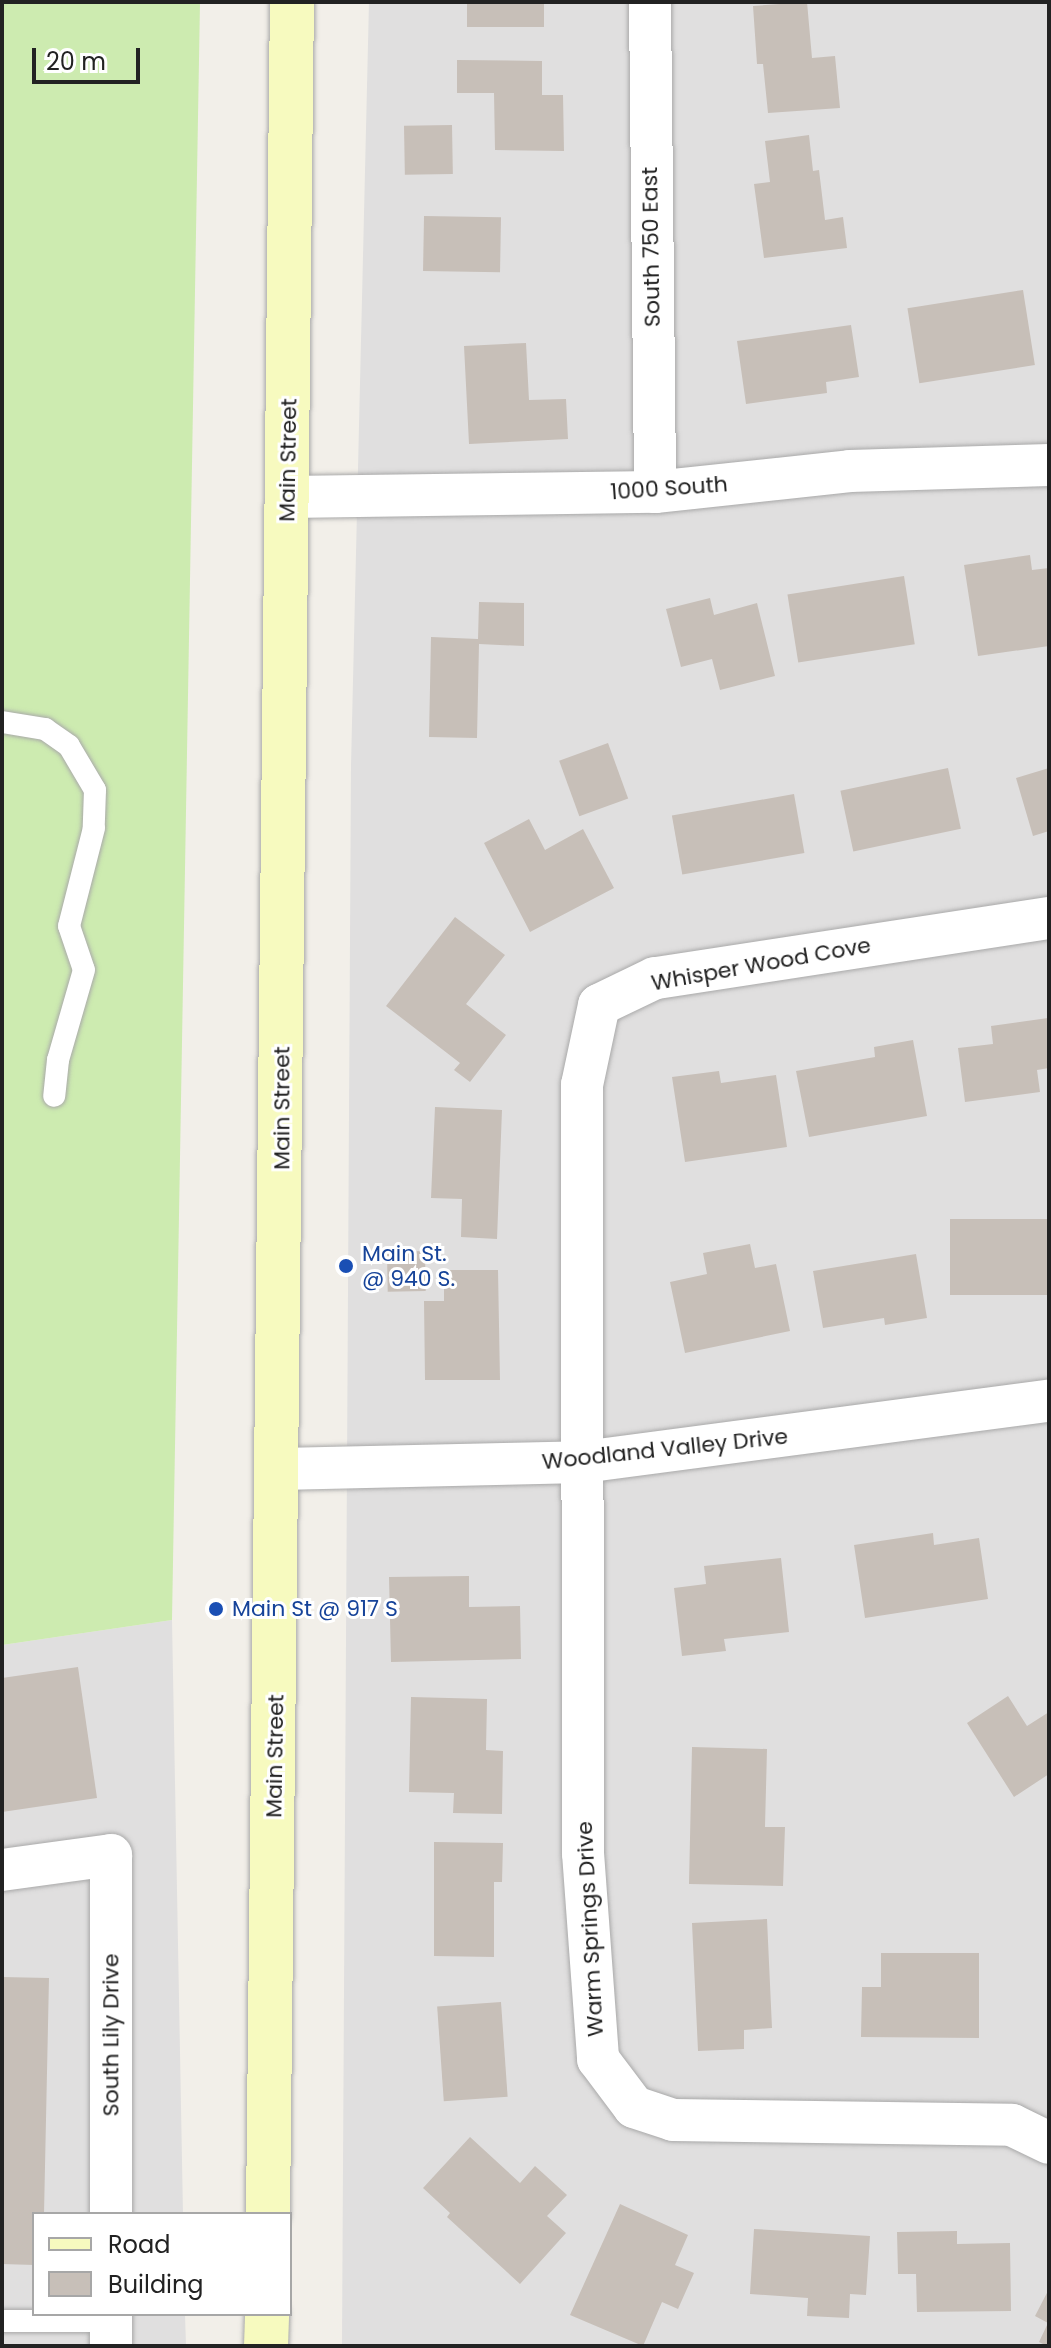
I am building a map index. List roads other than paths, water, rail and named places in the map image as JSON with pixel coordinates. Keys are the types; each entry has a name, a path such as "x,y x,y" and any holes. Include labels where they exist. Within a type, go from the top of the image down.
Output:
{"main road":[{"name":"Main Street","path":"268,2212 279,1469 292,2"},
{"path":"266,2346 267,2316"}],"street":[{"name":"South 750 East","path":"650,2 655,492"},
{"name":"1000 South","path":"288,497 655,492 850,471 1049,465"},
{"name":"Whisper Wood Cove","path":"583,1462 582,1085 599,1005 655,978 1049,918"},
{"name":"Woodland Valley Drive","path":"279,1469 583,1462 1049,1401"},
{"name":"Warm Springs Drive","path":"583,1462 583,1853 598,2059 634,2107 673,2120 1012,2125 1049,2143"},
{"name":"South Lily Drive","path":"2,1870 111,1855 111,2212"}],"lane":[{"path":"2,722 45,729 69,746 95,790 94,828 69,926 84,970 58,1060 54,1096"},
{"path":"2,2321 111,2327"}],"place":[{"name":"Main St. @ 940 S.","path":"346,1266"},
{"name":"Main St @ 917 S","path":"216,1609"}]}
